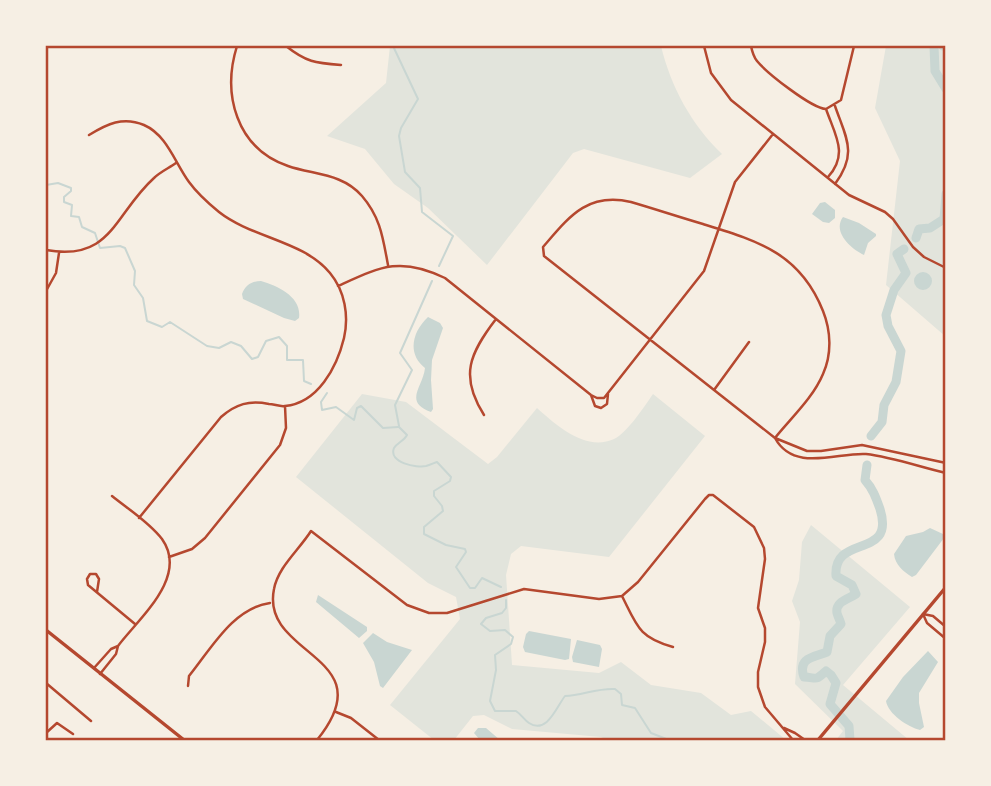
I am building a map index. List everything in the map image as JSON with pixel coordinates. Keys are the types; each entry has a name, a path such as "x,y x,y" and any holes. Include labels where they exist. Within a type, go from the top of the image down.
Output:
{"main road":[{"path":"818,740 946,587"},
{"path":"46,630 184,740"}],"street":[{"path":"237,46 231,65 230,84 236,114 245,132 274,159 289,166 346,182 361,195 373,211 383,233 388,265"},
{"path":"286,46 304,60 316,64 341,65"},
{"path":"704,46 711,73 731,100 849,195 885,212 913,247 924,257 946,268"},
{"path":"751,46 754,57 762,66 811,105 826,109 835,106 843,96 854,46"},
{"path":"835,106 848,143 846,169 835,184"},
{"path":"826,109 839,145 839,158 827,178"},
{"path":"831,124 839,120"},
{"path":"89,135 116,121 138,123 158,134 197,191 217,211 246,229 309,255 331,273 346,313 345,334 340,351 316,391 303,401 285,406 248,402 230,409 220,417 139,518"},
{"path":"338,286 365,272 388,265 410,265 445,278 591,395 602,398 704,271 735,182 773,134"},
{"path":"839,158 848,160"},
{"path":"46,250 60,253 78,252 94,246 153,179 176,163"},
{"path":"775,438 814,390 823,374 829,349 827,322 811,288 789,261 760,243 631,202 605,200 589,204 574,213 542,250 544,256 775,438 786,450 810,458 867,455 946,473"},
{"path":"46,291 56,273 60,253"},
{"path":"484,415 475,401 471,364 477,345 496,319"},
{"path":"714,390 749,342"},
{"path":"591,395 595,406 601,408 607,404 608,393"},
{"path":"169,557 192,549 205,538 280,445 286,428 285,406"},
{"path":"775,438 807,451 827,451 862,445 946,463"},
{"path":"317,740 336,712 338,696 331,673 321,661 284,630 276,619 272,602 279,575 311,531 407,605 429,613 454,612 524,589 598,599 622,596 638,582 709,495 718,497 750,523 757,531 764,548 758,608 765,628 765,642 758,679 765,707 793,740"},
{"path":"100,674 116,654 118,646 166,585 169,576 169,557 160,537 112,496"},
{"path":"97,592 99,579 96,574 90,574 88,585 135,624"},
{"path":"622,596 638,628 652,641 673,647"},
{"path":"188,686 190,676 240,615 272,602"},
{"path":"923,614 933,616 946,626"},
{"path":"923,614 927,623 946,639"},
{"path":"93,668 111,649 118,646"},
{"path":"46,684 92,721"},
{"path":"336,712 351,718 379,740"},
{"path":"46,733 57,723 74,734"},
{"path":"783,727 805,740"}],"shaded area":[{"path":"390,46 661,46 670,76 684,104 701,130 722,154 690,178 584,149 573,153 487,265 428,208 394,184 365,149 327,136 386,83"},
{"path":"886,46 945,46 945,336 886,285 900,161 875,108"},
{"path":"825,202 835,210 835,218 829,223 812,214 820,203"},
{"path":"843,217 876,234 868,243 864,255 854,249 841,234 840,223"},
{"path":"923,272 929,275 932,281 929,287 923,290 917,287 914,281 917,275"},
{"path":"261,281 281,289 293,298 297,304 299,318 295,321 284,318 243,299 242,294 247,286"},
{"path":"428,317 440,323 443,328 432,360 431,412 418,404 416,399 425,368 414,350 415,336"},
{"path":"362,394 406,402 488,464 497,457 537,408 572,435 593,442 603,442 619,436 653,394 705,436 609,557 521,546 511,554 506,575 512,665 599,673 621,662 651,685 701,693 731,715 751,711 786,740 607,740 601,737 512,729 484,715 473,716 454,740 434,740 390,705 460,619 456,597 428,583 296,477"},
{"path":"811,525 910,607 843,685 909,740 836,740 843,731 795,684 800,622 792,601 799,580 802,542"},
{"path":"930,528 943,534 944,538 912,577 898,565 894,554 906,536"},
{"path":"318,595 367,627 367,631 359,638 316,602"},
{"path":"529,631 571,639 569,659 525,652 523,647"},
{"path":"373,633 387,642 412,650 383,688 380,686 374,662 363,643"},
{"path":"577,640 600,645 602,649 599,667 573,662"},
{"path":"928,651 938,662 919,693 924,727 920,730 899,719 890,711 886,701 903,677"},
{"path":"478,728 486,728 500,740 480,740 474,733"}],"waterway":[{"path":"393,46 418,99 399,136 405,172 420,188 422,212 453,236 439,266"},
{"path":"934,46 935,71 946,89"},
{"path":"46,185 58,183 71,188 64,197 64,202 72,205 71,216 79,217 82,227 95,233 100,248 125,248 135,271 134,285 143,298 147,321 162,327 170,322 207,346 219,348 231,342 241,346 252,359 258,357 266,341 279,337 287,346 287,360 303,360 304,381 311,384"},
{"path":"916,238 919,229 930,228 944,219 946,194"},
{"path":"871,436 882,422 884,405 896,382 901,351 888,326 886,315 894,290 906,273 897,254 904,249"},
{"path":"399,426 395,405 412,370 400,353 432,281"},
{"path":"327,393 321,402 322,410 336,407 354,420 357,408 361,406 383,428 398,427"},
{"path":"399,427 407,435 394,448 393,453 399,461 416,466 437,462 451,477 450,481 434,491 443,511 424,527 424,534 446,545 465,549 466,552 456,567 470,588 475,588 482,578 501,587"},
{"path":"850,740 849,726 830,704 836,683 831,675 826,671 816,678 804,677 802,670 808,659 827,652 830,636 841,624 837,613 838,606 856,594 852,585 836,576 838,563 853,549 872,541 879,535 883,525 880,509 865,480 867,465"},
{"path":"506,600 506,608 502,613 486,618 481,624 490,631 505,630 513,637 511,644 495,655 496,670 490,701 495,711 516,711 529,723 541,725 551,718 565,696 615,689 621,694 622,705 635,708 651,733 669,740"}]}
